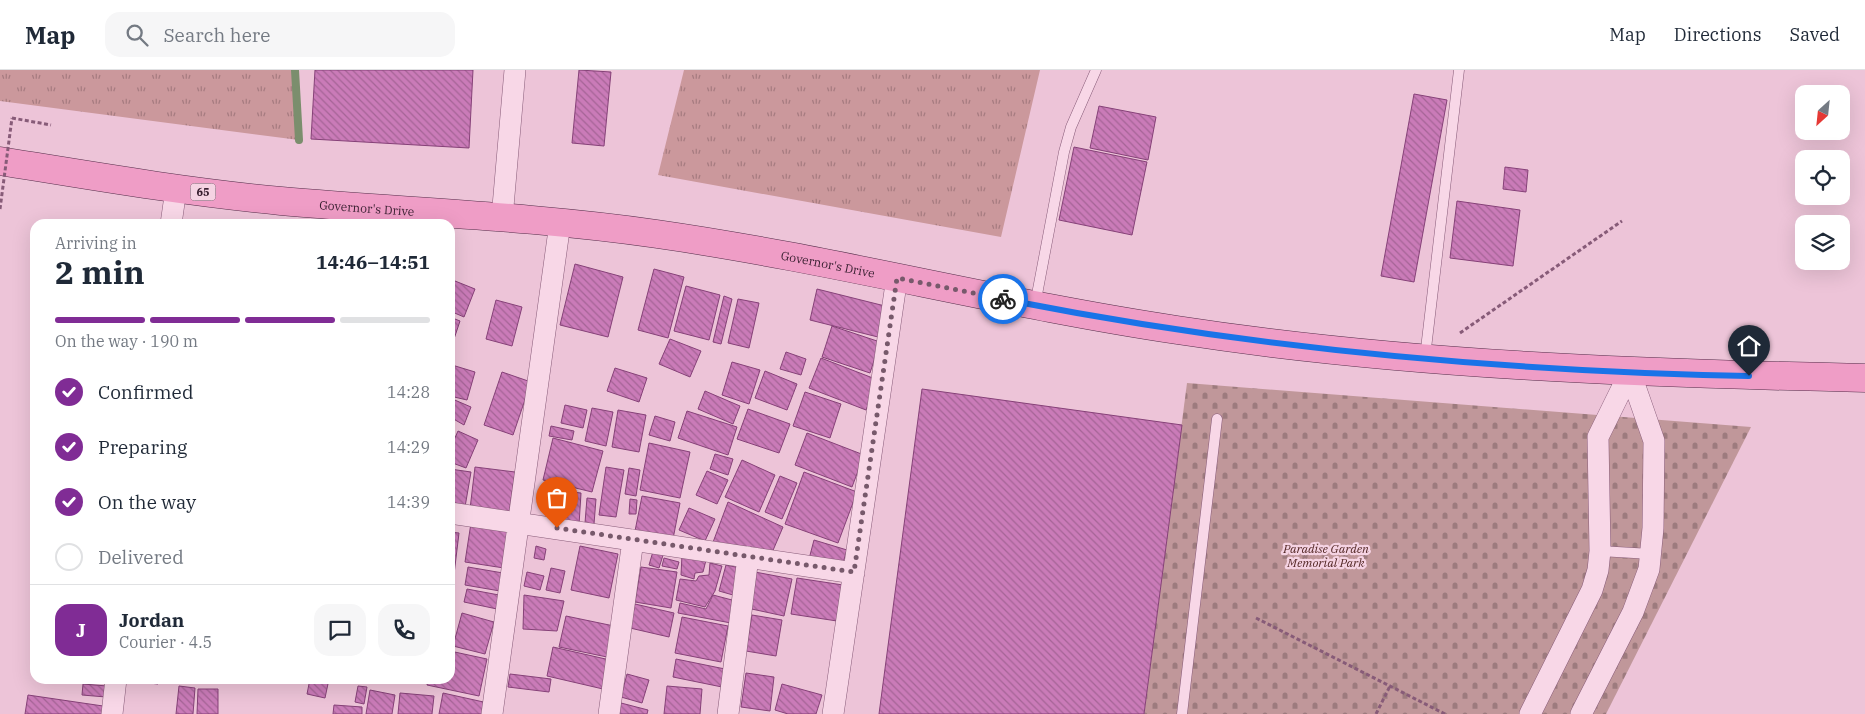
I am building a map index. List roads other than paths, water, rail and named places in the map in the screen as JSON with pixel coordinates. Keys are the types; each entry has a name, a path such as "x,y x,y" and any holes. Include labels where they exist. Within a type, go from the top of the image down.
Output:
{"main road":[{"name":"Governor's Drive","path":"0,161 176,189 279,200 560,223 663,235 897,278 1035,306 1250,340 1425,357 1630,372 1865,378"}],"street":[{"path":"502,218 516,70"},
{"path":"173,219 176,189"},
{"path":"492,714 560,223"},
{"path":"834,714 897,278"},
{"path":"1530,714 1592,590 1598,570 1600,551 1598,437 1630,372"},
{"path":"1581,714 1642,593 1651,554 1654,441 1630,372"},
{"path":"455,513 854,572"},
{"path":"609,714 633,540"},
{"path":"728,714 748,557"},
{"path":"112,714 115,684"}],"lane":[{"path":"1035,306 1064,152 1071,127 1096,70"},
{"path":"1425,357 1458,70"},
{"path":"1182,714 1217,419"},
{"path":"1600,551 1651,554"}],"waterway":[{"path":"295,70 299,140"}],"park label":[{"name":"Paradise Garden Memorial Park","path":"1326,555"}]}
